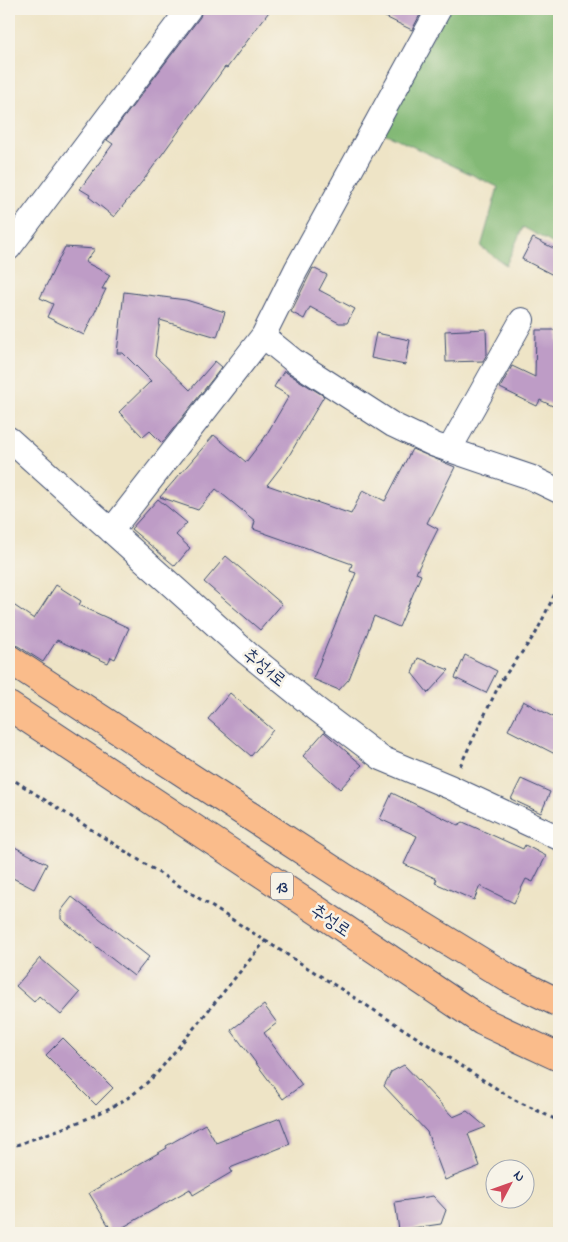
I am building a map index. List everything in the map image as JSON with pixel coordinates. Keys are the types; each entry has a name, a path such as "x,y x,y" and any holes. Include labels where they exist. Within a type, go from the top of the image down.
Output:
{"main road":[{"name":"13","path":"9,660 345,878 508,978 559,1003"},
{"name":"추성로","path":"9,706 482,1021 559,1057"}],"street":[{"path":"9,248 190,9"},
{"path":"111,530 264,336 296,270 439,9"},
{"path":"450,450 522,320"},
{"path":"264,336 294,361 393,425 450,450 530,477 559,491"},
{"name":"추성1로","path":"9,439 247,653 381,758 450,787 559,838"}],"path":[{"path":"450,787 501,681 536,632 559,585"},
{"path":"9,777 513,1099 559,1121"},
{"path":"9,1148 96,1114 120,1103 140,1090 158,1072 266,940"}],"green space":[{"path":"447,9 559,9 559,171 550,188 559,197 559,247 523,227 506,265 481,247 498,187 382,132"}],"building":[{"path":"202,9 271,9 227,68 225,67 145,178 114,217 89,197 90,195 80,189 113,144 107,140 200,17"},
{"path":"369,9 423,9 412,30"},
{"path":"533,238 559,251 559,278 522,259"},
{"path":"65,247 95,249 85,262 110,275 102,289 106,289 84,335 47,317 53,304 40,298"},
{"path":"313,268 327,275 319,290 355,309 347,323 339,323 310,307 304,319 291,312"},
{"path":"124,292 186,300 225,312 217,337 160,320 155,356 190,390 215,361 222,367 162,443 150,431 143,437 119,412 151,381 123,353 117,353"},
{"path":"486,329 487,354 483,361 446,362 445,331"},
{"path":"536,330 559,330 559,409 540,400 537,406 500,388 512,366 535,377"},
{"path":"376,333 410,340 405,365 371,358"},
{"path":"284,371 324,396 287,459 267,485 351,514 363,490 385,501 412,449 455,467 427,523 438,529 416,573 421,575 399,627 374,616 349,679 339,690 313,679 356,573 350,571 352,564 253,529 255,521 216,489 198,510 160,497 214,435 246,462 265,437 289,396 274,387"},
{"path":"158,499 187,523 176,535 190,548 175,566 131,529"},
{"path":"226,556 282,604 260,630 204,582"},
{"path":"56,585 81,601 79,605 129,628 115,659 111,657 108,663 57,640 43,662 18,646 9,644 9,602 34,619"},
{"path":"465,655 497,671 486,693 455,678"},
{"path":"418,658 449,670 428,693 412,673"},
{"path":"230,693 273,730 251,756 208,719"},
{"path":"523,701 559,720 559,756 508,730"},
{"path":"324,732 362,765 340,789 303,756"},
{"path":"521,779 550,792 541,813 511,799"},
{"path":"392,793 458,825 463,822 523,849 525,845 546,856 533,882 526,879 514,903 480,886 474,900 435,883 437,879 404,864 417,836 380,819"},
{"path":"9,844 47,864 34,889 9,876"},
{"path":"72,897 149,957 134,976 61,919 61,911"},
{"path":"40,958 80,993 61,1015 39,996 34,1002 16,986"},
{"path":"264,1005 277,1023 264,1033 302,1085 283,1099 231,1030"},
{"path":"63,1038 113,1088 96,1105 46,1055"},
{"path":"404,1065 453,1117 467,1111 486,1127 468,1134 480,1166 445,1180 427,1132 384,1086 391,1072"},
{"path":"280,1118 290,1144 230,1168 232,1172 193,1195 190,1189 113,1233 89,1193 205,1124 216,1143"},
{"path":"433,1196 446,1210 441,1224 399,1230 395,1202"}]}
